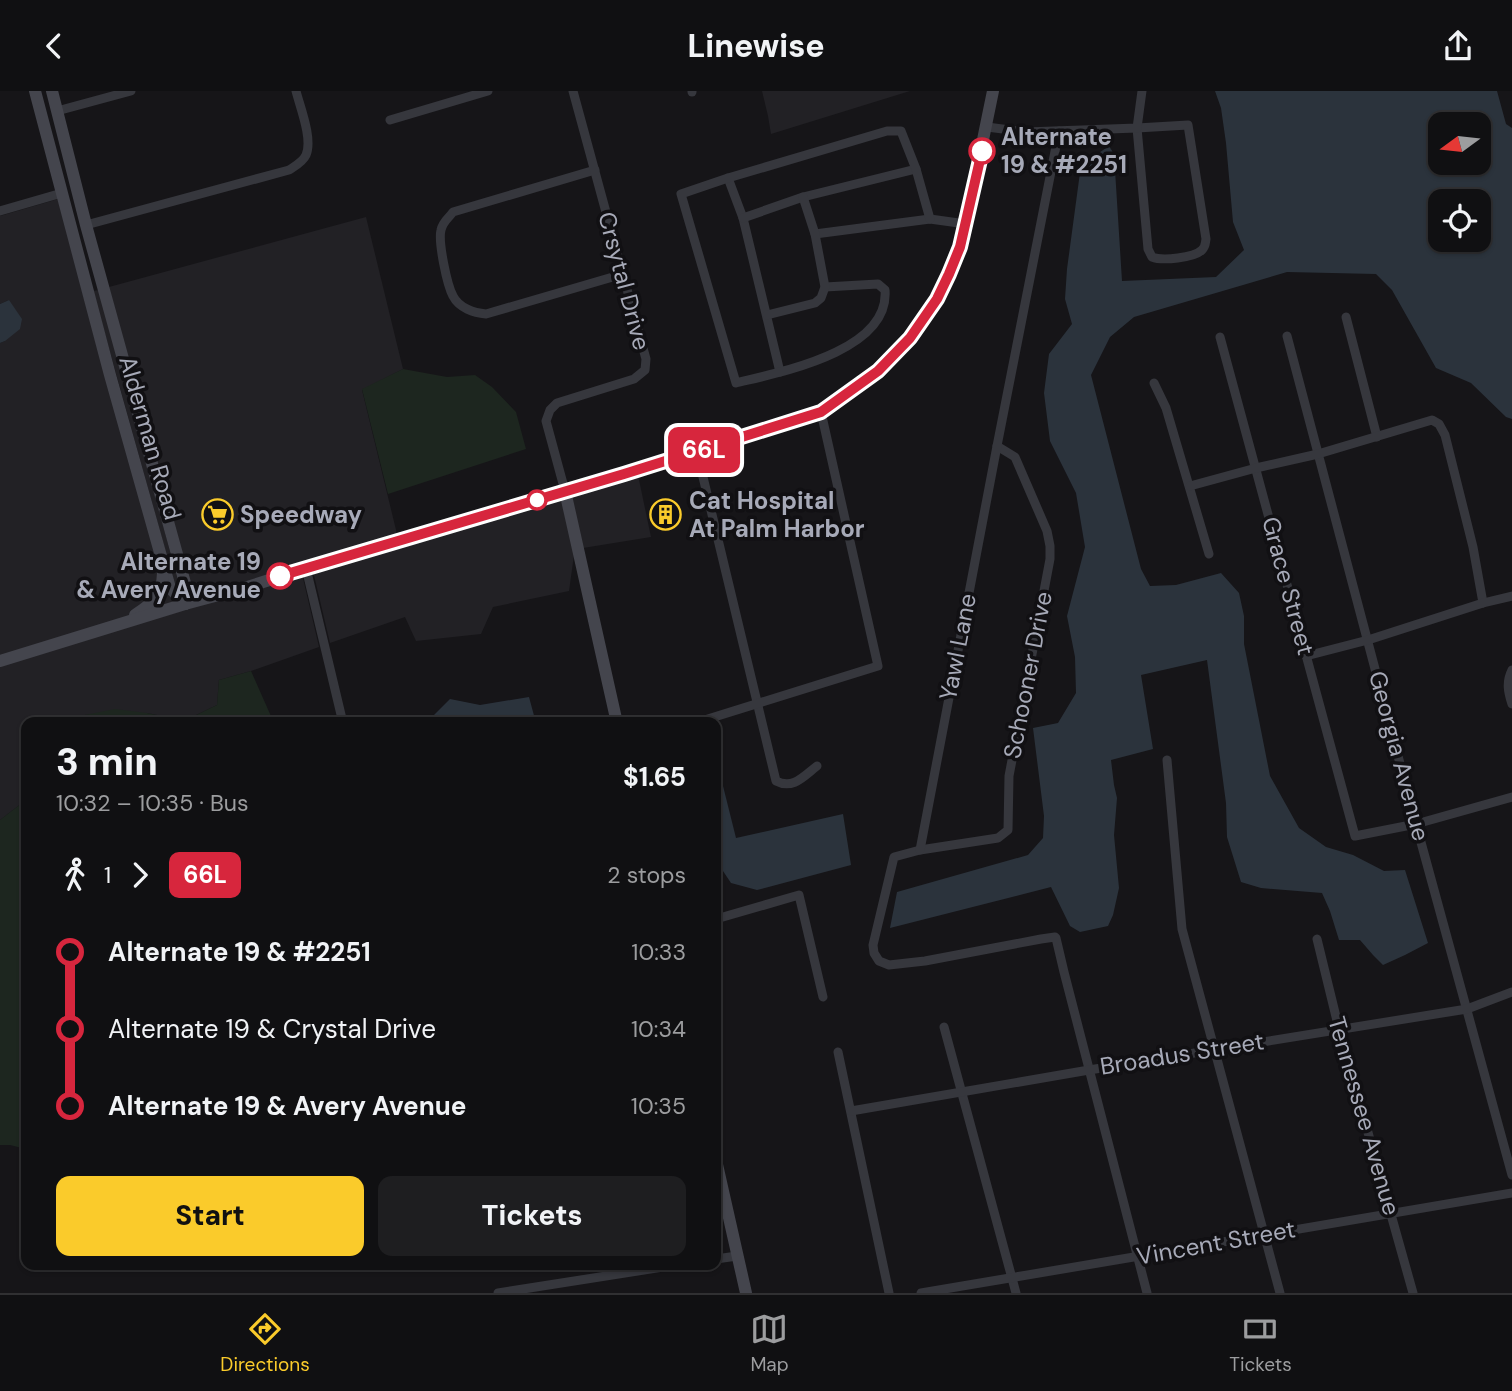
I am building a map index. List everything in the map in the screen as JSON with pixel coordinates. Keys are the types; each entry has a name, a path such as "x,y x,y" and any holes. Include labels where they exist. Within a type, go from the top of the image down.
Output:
{"main road":[{"name":"Alderman Road","path":"35,91 170,588 185,604"},
{"name":"Alderman Road","path":"52,91 86,225 185,583 185,604"},
{"path":"0,660 697,452 821,412 878,371 910,338 937,299 949,274 966,224 993,91"},
{"path":"565,491 616,717"},
{"path":"123,623 153,604 162,587 163,562"},
{"path":"721,1183 746,1293"}],"street":[{"path":"57,111 131,91"},
{"path":"86,225 289,170 300,163 306,155 308,141 296,91"},
{"path":"390,120 488,91"},
{"name":"Crsytal Drive","path":"565,491 546,421 550,410 557,403 634,379 645,370 646,359 573,91"},
{"path":"986,127 1026,132 1137,128 1188,125 1206,239 1201,251 1194,255 1160,260 1152,257 1148,249 1137,128 1142,91"},
{"path":"825,287 878,284 886,290 882,316 863,337 830,356 736,383 681,194 887,131 901,131 916,169 930,219"},
{"name":"Yawl Lane","path":"920,850 1059,131"},
{"path":"743,218 803,197 916,169"},
{"path":"594,170 453,212 444,220 439,242 453,297 469,310 486,314 623,274"},
{"path":"728,178 743,218 780,372"},
{"path":"0,211 62,193"},
{"path":"766,315 815,303 821,298 825,287 816,234 803,197"},
{"path":"816,234 930,219 966,224"},
{"path":"1346,317 1377,437"},
{"name":"Grace Street","path":"1220,337 1355,836 1416,824"},
{"name":"Georgia Avenue","path":"1287,337 1512,1175"},
{"path":"1154,383 1167,408 1209,554"},
{"path":"716,717 878,666 821,412"},
{"path":"1189,486 1318,454 1432,420 1439,424 1445,435 1473,547 1483,603"},
{"name":"Schooner Drive","path":"920,850 998,838 1009,830 1009,776 1050,559 1050,546 1036,502 1015,457 997,446"},
{"path":"697,452 776,781 784,785 795,784 817,766"},
{"path":"306,568 342,717"},
{"path":"1306,656 1512,596"},
{"path":"1512,670 1507,687 1512,704"},
{"path":"1167,760 1182,929 1280,1293"},
{"path":"1416,824 1512,797"},
{"path":"920,850 894,857 873,945 874,953 879,961 889,965 915,963 1055,936 1147,1293"},
{"path":"721,918 799,895 823,997"},
{"name":"Tennessee Avenue","path":"1317,939 1339,1029 1413,1293"},
{"name":"Broadus Street","path":"851,1111 1089,1069 1467,1009 1512,992"},
{"path":"944,1027 1016,1293"},
{"path":"838,1052 889,1293"},
{"name":"Vincent Street","path":"920,1293 1512,1193"},
{"path":"721,1258 737,1256"},
{"path":"498,1293 646,1270"}],"shaded area":[{"path":"762,91 910,91 771,134"},
{"path":"1215,91 1497,91 1506,124 1512,128 1512,419 1506,417 1471,383 1436,368 1392,290 1376,274 1287,272 1134,317 1110,337 1091,375 1141,569 1150,586 1176,585 1221,573 1239,593 1244,616 1244,644 1270,776 1299,828 1326,847 1353,855 1384,871 1405,870 1428,943 1383,965 1360,940 1339,940 1322,893 1261,888 1241,882 1227,837 1226,803 1207,660 1141,675 1153,749 1111,760 1117,798 1114,835 1119,888 1108,926 1080,932 1070,926 1051,887 890,928 897,892 1028,855 1043,838 1044,816 1033,728 1058,723 1076,693 1075,657 1067,616 1085,547 1076,493 1050,441 1044,393 1049,354 1072,324 1065,299 1081,165 1109,146 1114,154 1122,281 1216,277 1244,250 1233,222 1221,108"},
{"path":"58,199 105,377 176,602 0,656 0,343 5,341 9,300 0,304 0,216"},
{"path":"366,217 403,369 362,390 397,534 554,487 559,488 240,585 190,597 109,287"},
{"path":"99,290 179,590 175,585 93,291"},
{"path":"9,300 22,319 20,329 0,343 0,304"},
{"path":"403,369 447,377 475,375 492,387 516,412 526,449 388,494 362,389"},
{"path":"638,475 651,537 583,548 571,494"},
{"path":"561,497 574,555 569,591 493,607 481,634 416,641 405,617 330,643 313,571"},
{"path":"302,574 319,647 219,680 217,705 192,717 166,717 147,713 21,717 21,804 0,820 0,666"},
{"path":"251,671 271,717 192,717 217,705 219,680"},
{"path":"529,697 534,717 432,717 450,699 480,705"},
{"path":"115,709 166,717 84,717"},
{"path":"721,778 736,838 843,814 851,865 757,890 731,883 721,868"},
{"path":"21,804 21,1148 0,1145 0,820"}],"bus line":[{"name":"66L","path":"280,576 697,452 821,412 878,371 926,317 960,247 982,151"}],"place":[{"name":"Alternate 19 & #2251","path":"982,151"},
{"name":"Speedway","path":"217,515"},
{"name":"Cat Hospital At Palm Harbor","path":"666,515"},
{"name":"Alternate 19 & Avery Avenue","path":"280,576"}]}
